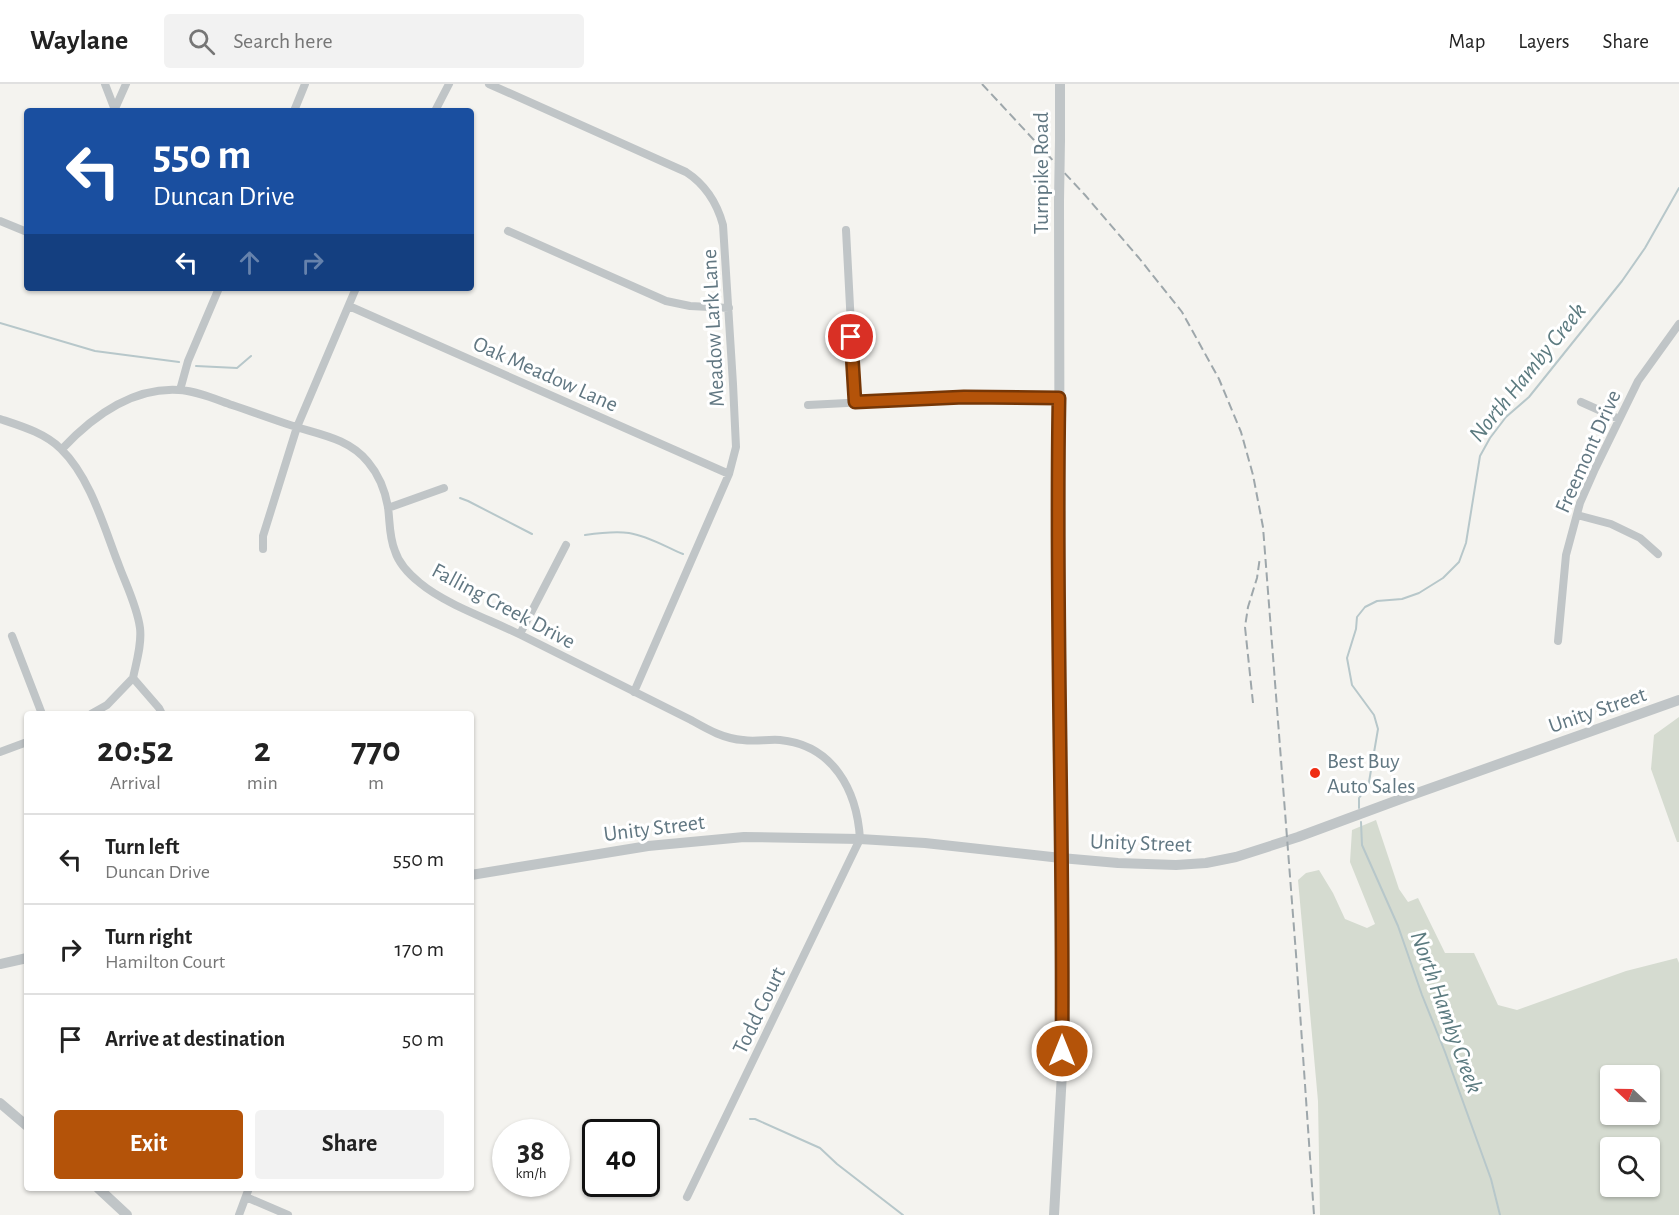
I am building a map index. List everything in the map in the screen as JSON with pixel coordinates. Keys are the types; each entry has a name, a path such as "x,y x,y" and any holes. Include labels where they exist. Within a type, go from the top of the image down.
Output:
{"street":[{"path":"105,84 113,108"},
{"path":"115,108 126,84"},
{"path":"295,108 305,84"},
{"path":"437,108 449,84"},
{"name":"Meadow Lark Lane","path":"489,84 686,172 708,191 723,225 729,308 734,460 634,692"},
{"name":"Turnpike Road","path":"1054,1215 1062,1073 1063,960 1059,398 1060,84"},
{"path":"0,221 24,231"},
{"path":"846,230 855,402"},
{"path":"508,231 666,301 690,306 729,308"},
{"path":"180,390 188,361 218,291"},
{"path":"263,549 263,536 297,427 355,291"},
{"name":"Oak Meadow Lane","path":"349,306 729,474"},
{"name":"Freemont Drive","path":"1558,641 1566,555 1591,477 1638,381 1679,324"},
{"name":"Falling Creek Drive","path":"62,449 78,432 118,404 145,394 180,390 207,396 333,438 351,447 367,460 377,475 384,488 394,551 401,563 421,584 449,601 520,634 708,730 743,740 781,740 806,746 834,765 853,798 860,839"},
{"path":"808,405 964,397 1059,398"},
{"path":"1581,402 1619,419"},
{"path":"0,419 50,440 62,449 81,473 99,512 137,611 140,631 139,650 133,678 107,705 96,711"},
{"path":"388,508 444,488"},
{"path":"1577,515 1611,524 1640,538 1658,554"},
{"path":"520,634 566,545"},
{"path":"12,636 41,711"},
{"path":"133,678 160,711"},
{"name":"Unity Street","path":"474,875 648,846 733,838 860,839 928,843 1118,863 1176,865 1206,863 1236,857 1298,837 1679,700"},
{"path":"0,752 24,743"},
{"name":"Todd Court","path":"687,1197 860,839"},
{"path":"0,964 24,959"},
{"path":"0,1103 24,1123"},
{"path":"101,1191 127,1215"},
{"path":"239,1215 248,1191"},
{"path":"246,1197 288,1215"}],"shaded area":[{"path":"1679,717 1679,842 1677,842 1651,769 1654,735"},
{"path":"1376,820 1399,889 1408,902 1418,898 1445,953 1474,953 1498,1005 1517,1010 1626,971 1677,958 1679,963 1679,1215 1320,1215 1318,1101 1298,880 1306,873 1319,870 1345,919 1367,928 1375,924 1350,862 1352,830"}],"waterway":[{"name":"North Hamby Creek","path":"1359,808 1359,798 1369,782 1378,729 1374,715 1352,685 1347,658 1356,629 1357,617 1365,607 1377,601 1402,599 1419,593 1443,578 1459,562 1466,543 1480,456 1490,438 1506,417 1529,397 1622,281 1645,248 1679,188"},
{"path":"0,323 95,351 179,362"},
{"path":"196,366 237,368 251,356"},
{"path":"460,498 532,534"},
{"path":"585,535 612,532 636,534 683,554"},
{"name":"North Hamby Creek","path":"1361,822 1362,845 1398,926 1445,1052 1491,1179 1500,1215"},
{"path":"750,1119 755,1119 820,1148 903,1215"}],"railway":[{"path":"982,84 1085,195 1182,312 1219,379 1241,432 1253,475 1263,527 1314,1215"},
{"path":"1253,703 1245,627 1260,557"}],"place":[{"name":"Best Buy Auto Sales","path":"1315,773"}],"route":[{"path":"851,337 855,402 964,397 1059,398 1062,1051"}]}
